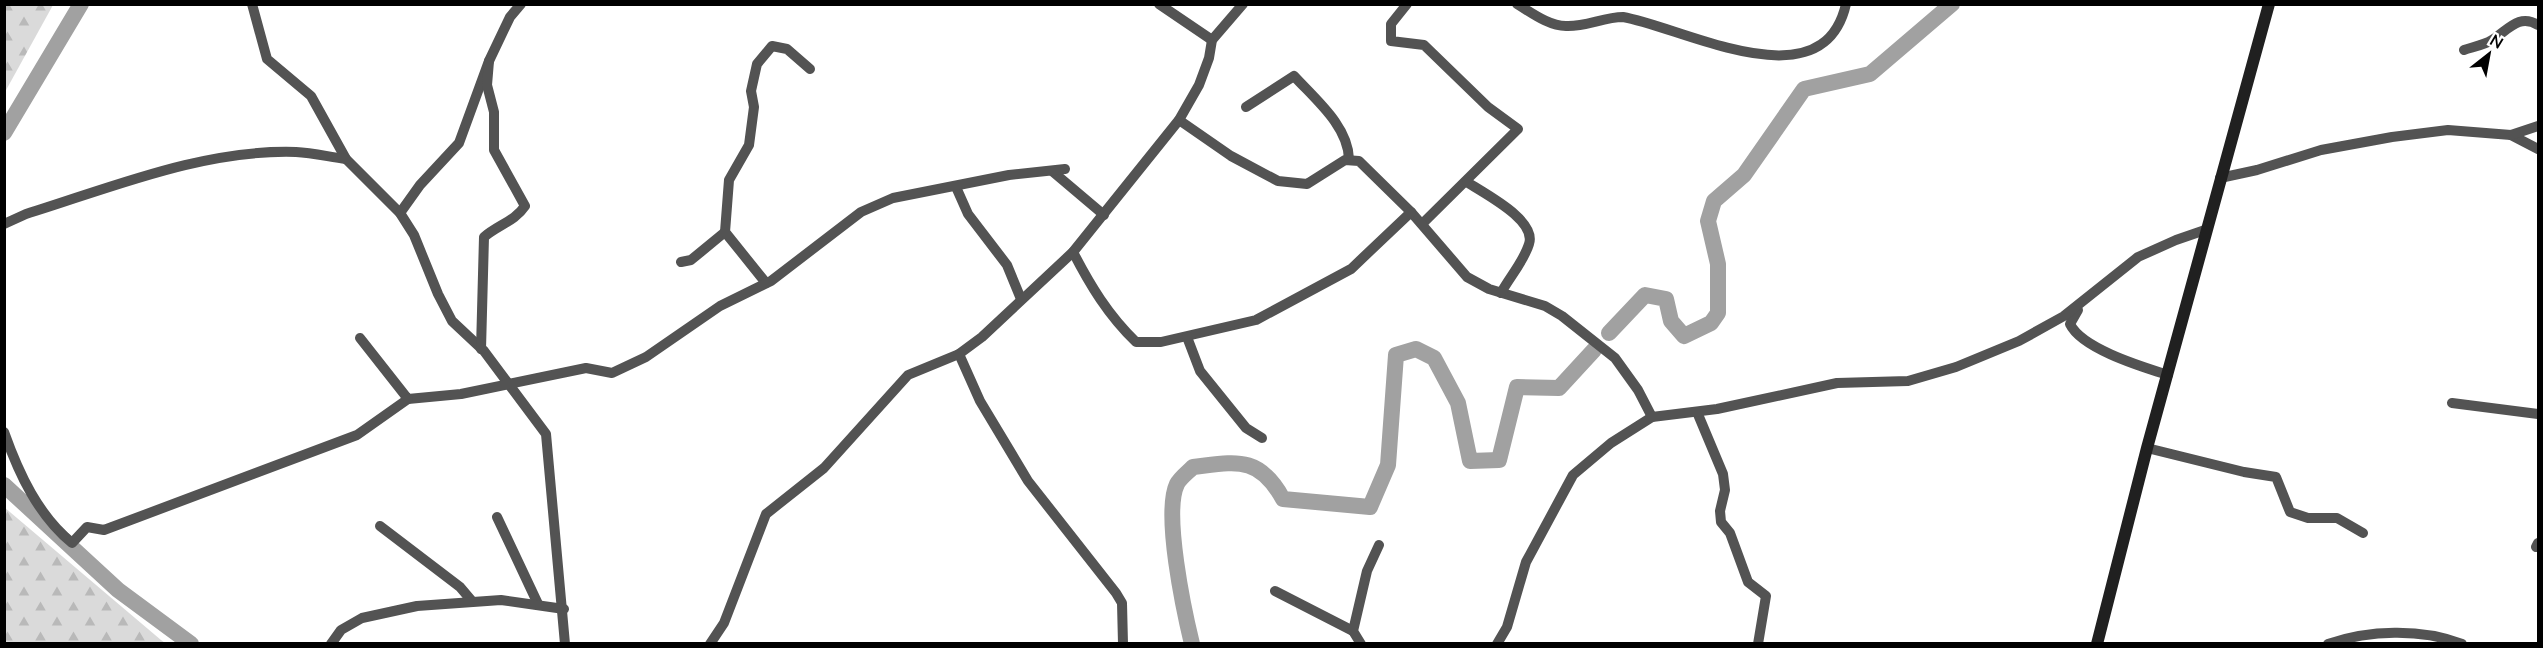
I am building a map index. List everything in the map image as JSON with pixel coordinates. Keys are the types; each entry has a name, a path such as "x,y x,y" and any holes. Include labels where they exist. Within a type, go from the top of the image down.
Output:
{"main road":[{"path":"2097,644 2205,230 2269,4"}],"street":[{"path":"252,4 267,59 311,96 346,159 400,213 414,235 438,294 452,321 481,349 546,434 549,443 552,507 564,609 565,644"},
{"path":"400,213 420,185 459,143 489,61 510,17 521,4"},
{"path":"1159,4 1212,40"},
{"path":"710,644 724,623 766,514 824,468 908,375 959,354 982,337 1073,252 1179,120 1199,85 1209,58 1212,40 1243,4"},
{"path":"1407,4 1391,24 1391,41 1424,45 1488,107 1518,129 1422,224"},
{"path":"1517,4 1549,22 1564,26 1607,17 1623,17 1730,49 1755,55 1785,56 1806,51 1831,38 1841,25 1846,4"},
{"path":"2464,50 2492,40 2518,21 2526,20 2538,25"},
{"path":"766,283 725,232 729,180 749,145 754,106 751,91 757,64 772,46 787,49 810,69"},
{"path":"481,349 484,237 498,225 517,218 525,206 494,150 494,112 487,85 489,61"},
{"path":"1246,107 1294,76 1332,118 1348,142 1349,159"},
{"path":"1179,120 1231,156 1278,181 1307,184 1349,159 1359,161 1411,212 1467,277 1501,293 1545,306 1562,316 1615,358 1638,390 1652,417"},
{"path":"2511,135 2538,126"},
{"path":"2220,178 2257,170 2321,150 2448,130 2511,135 2538,149"},
{"path":"4,224 26,214 185,165 257,154 297,152 346,159"},
{"path":"4,432 21,477 46,518 72,543 87,527 104,530 357,435 408,399 461,394 586,368 612,373 646,357 720,306 766,283 861,212 893,198 956,187 989,178 1065,169"},
{"path":"1052,171 1104,215"},
{"path":"1467,182 1523,220 1531,233 1529,245 1501,293"},
{"path":"956,187 968,214 1007,265 1021,299"},
{"path":"1073,252 1087,280 1114,321 1136,342 1146,344 1187,337 1256,320 1351,269 1411,212"},
{"path":"1497,644 1506,627 1526,562 1573,475 1611,442 1652,417 1697,412 1837,383 1887,383 1927,377 2019,341 2064,316 2138,257 2205,230"},
{"path":"681,262 691,260 725,232"},
{"path":"2087,299 2070,324 2080,336 2140,366 2168,375"},
{"path":"1187,337 1200,371 1246,428 1262,438"},
{"path":"360,338 408,399"},
{"path":"959,354 980,401 1028,481 1122,603 1123,644"},
{"path":"2452,402 2538,414"},
{"path":"1697,412 1723,474 1725,490 1720,511 1721,522 1730,533 1748,582 1766,596 1758,644"},
{"path":"2147,448 2244,472 2276,477 2290,512 2308,518 2337,518 2363,534"},
{"path":"497,517 537,604"},
{"path":"380,526 460,587 471,600"},
{"path":"1353,631 1367,571 1379,545"},
{"path":"1275,591 1353,631 1361,644"},
{"path":"331,644 341,630 362,618 417,606 471,600 501,600 564,609"},
{"path":"2328,644 2372,634 2438,636 2462,644"}],"green space":[{"path":"4,5 53,5 5,92"},
{"path":"4,507 161,640 165,643 5,643"}],"waterway":[{"path":"4,133 81,4"},
{"path":"1609,333 1645,295 1666,299 1671,321 1684,336 1711,323 1718,313 1718,264 1708,221 1714,201 1744,175 1804,89 1870,74 1952,4"},
{"path":"1192,644 1176,562 1172,517 1173,498 1177,484 1193,467 1234,463 1245,465 1265,475 1283,499 1370,507 1388,465 1396,355 1416,349 1434,358 1458,403 1470,461 1499,460 1517,387 1559,388 1594,350"},
{"path":"4,485 118,590 191,644"}]}
